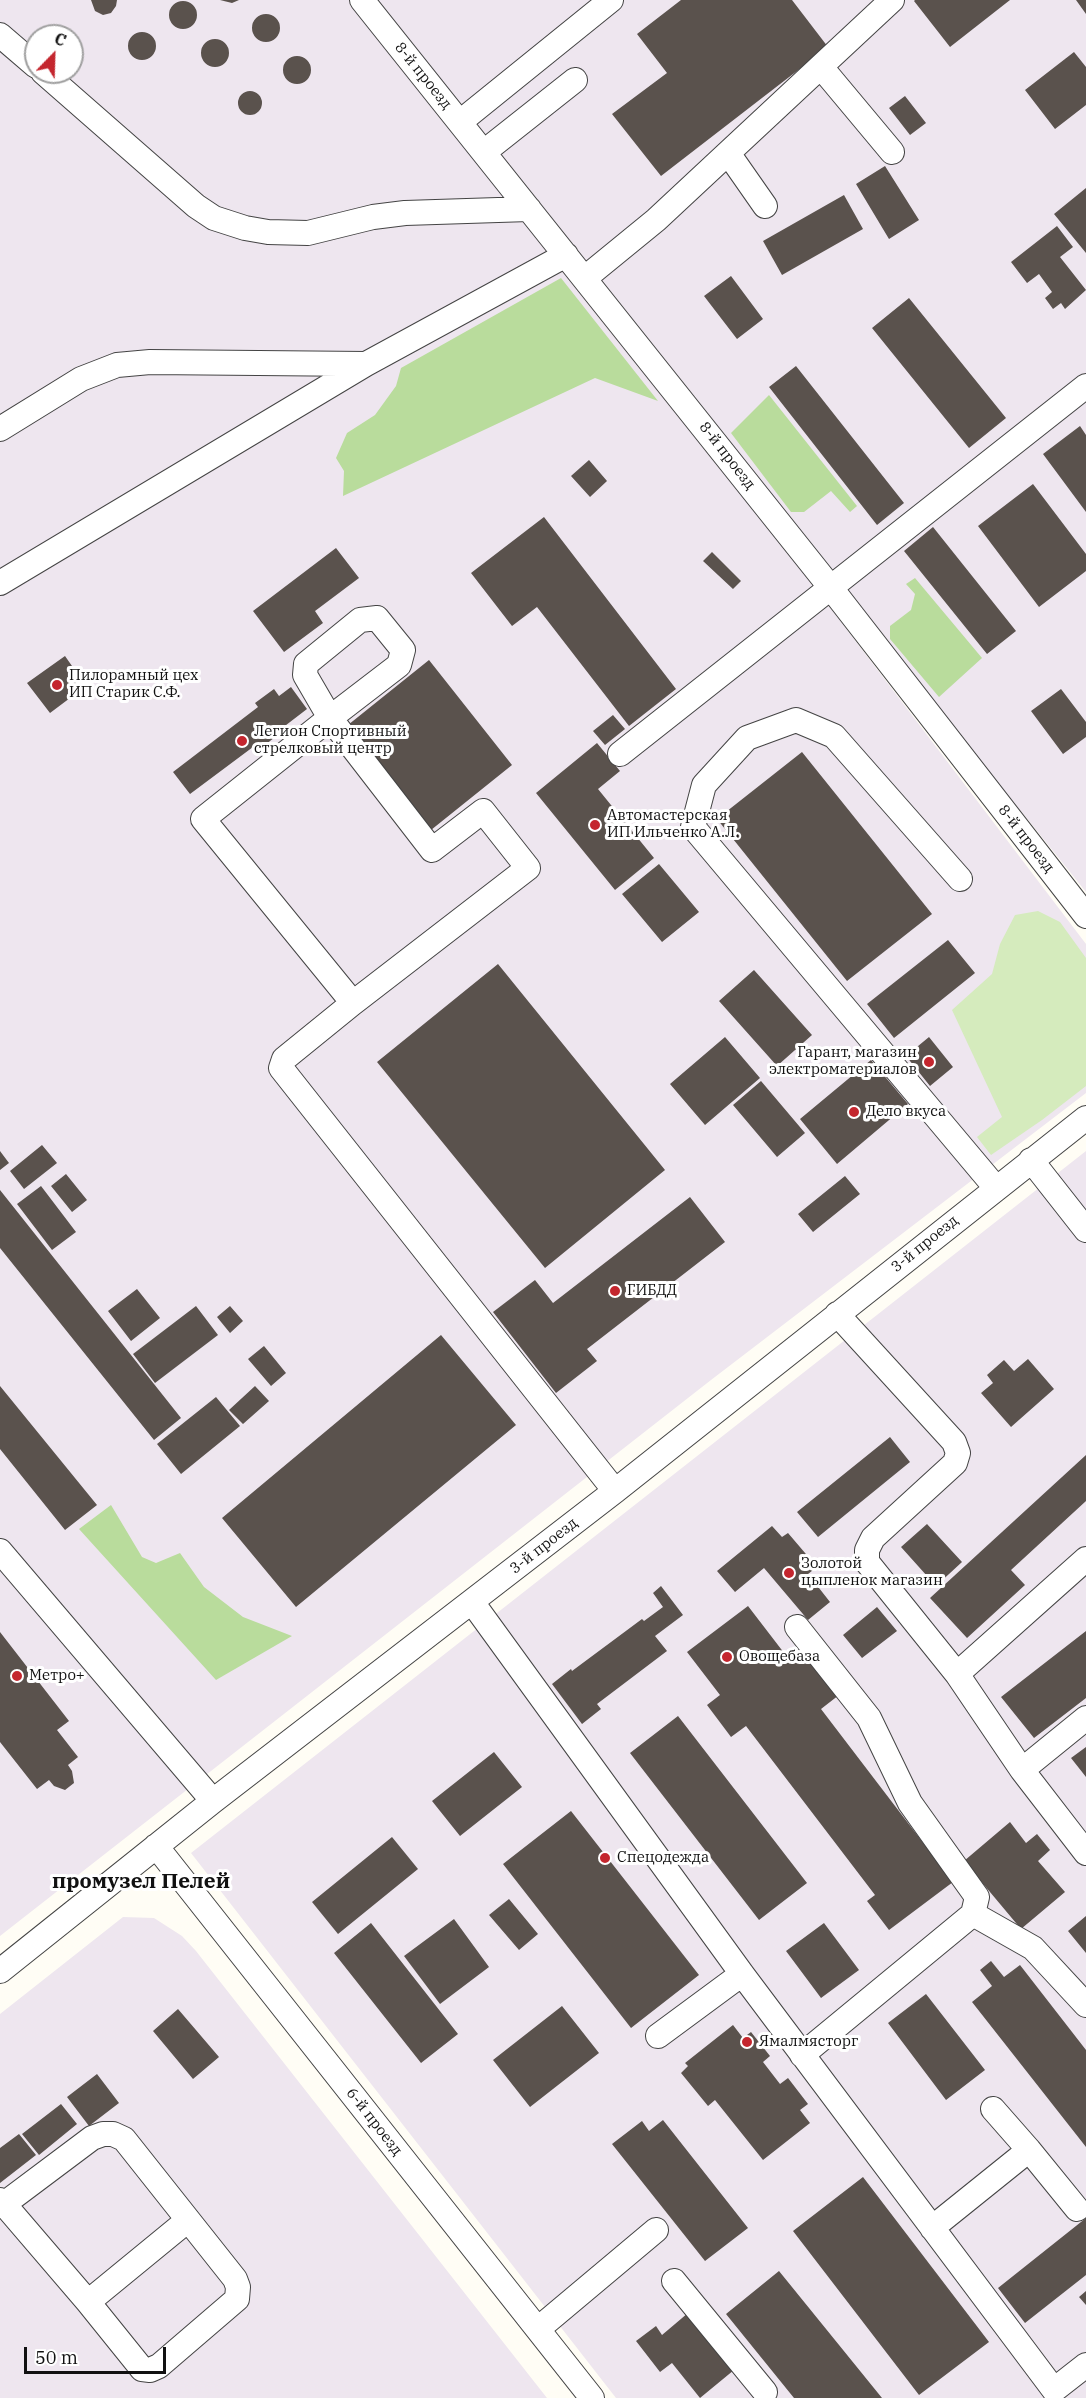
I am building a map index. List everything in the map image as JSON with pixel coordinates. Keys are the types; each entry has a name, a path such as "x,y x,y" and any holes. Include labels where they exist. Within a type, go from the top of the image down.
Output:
{"street":[{"name":"8-й проезд","path":"362,0 831,588 1086,916"},
{"path":"460,122 612,0"},
{"path":"585,278 656,220 892,0"},
{"path":"0,35 24,56"},
{"path":"820,67 892,152"},
{"path":"484,152 575,80"},
{"path":"57,84 196,206 214,218 245,228 268,232 308,233 373,217 405,213 530,209"},
{"path":"728,153 765,206"},
{"path":"0,583 366,364 566,255"},
{"path":"0,429 81,380 117,366 150,362 366,364"},
{"path":"620,754 1086,386"},
{"path":"353,1003 202,819 330,718 432,850 483,811 528,868 353,1003 284,1059 281,1068 615,1491"},
{"path":"960,879 834,736 796,720 747,738 704,784 693,827 996,1188"},
{"name":"3-й проезд","path":"0,1971 213,1801 615,1491 1086,1118"},
{"path":"1031,1160 1086,1230"},
{"path":"837,1314 954,1442 958,1453 955,1463 873,1538 867,1550 867,1562 957,1674 1022,1770 1086,1853"},
{"path":"0,1551 213,1801"},
{"path":"957,1674 1086,1559"},
{"path":"472,1602 742,1974 932,2229 1049,2394 1086,2365"},
{"path":"797,1627 868,1718 910,1803 977,1897 973,1914 802,2055"},
{"path":"1022,1770 1086,1718"},
{"name":"6-й проезд","path":"156,1846 592,2398"},
{"path":"973,1914 1033,1948 1086,2005"},
{"path":"658,2036 742,1974"},
{"path":"993,2109 1077,2209"},
{"path":"103,2134 113,2134 124,2139 235,2279 238,2287 237,2299 159,2366 150,2370 142,2369 2,2202 92,2138 103,2134"},
{"path":"932,2229 1029,2150"},
{"path":"88,2302 188,2220"},
{"path":"538,2329 656,2230"},
{"path":"674,2281 765,2396"}],"shaded area":[{"path":"0,0 354,0 651,372 1086,944 1086,1093 711,1380 0,1936"},
{"path":"369,0 1086,0 1086,892 774,504"},
{"path":"1086,1151 1086,2398 616,2398 191,1853"},
{"path":"123,1917 154,1918 182,1936 196,1951 547,2398 0,2398 0,2014"}],"green space":[{"path":"561,278 658,401 595,378 343,496 344,471 336,458 347,433 375,415 396,386 401,368"},
{"path":"769,395 857,506 850,512 831,491 804,512 791,512 731,433"},
{"path":"915,578 982,658 939,697 890,639 890,626 911,610 915,594 906,584"},
{"path":"1038,911 1060,922 1086,958 1086,1086 991,1155 977,1137 1002,1117 952,1010 992,974 1000,944 1015,915"},
{"path":"111,1505 142,1557 156,1563 180,1553 204,1587 243,1617 292,1636 216,1680 79,1529"}],"building":[{"path":"91,0 117,0 111,13 103,15 95,11"},
{"path":"220,0 239,0 232,3"},
{"path":"681,0 792,0 828,47 661,176 612,114 667,73 637,34"},
{"path":"915,0 1010,0 950,47"},
{"path":"1076,0 1086,0 1086,14"},
{"path":"183,1 193,5 197,15 193,25 183,29 173,25 169,15 173,5"},
{"path":"266,14 276,18 280,28 276,38 266,42 256,38 252,28 256,18"},
{"path":"142,32 152,36 156,46 152,56 142,60 132,56 128,46 132,36"},
{"path":"215,39 225,43 229,53 225,63 215,67 205,63 201,53 205,43"},
{"path":"1074,52 1086,67 1086,105 1055,129 1025,90"},
{"path":"297,56 307,60 311,70 307,80 297,84 287,80 283,70 287,60"},
{"path":"250,91 259,94 262,103 259,112 250,115 241,112 238,103 241,94"},
{"path":"905,96 926,123 910,135 889,108"},
{"path":"885,166 919,220 889,239 856,184"},
{"path":"1086,188 1086,253 1054,214"},
{"path":"844,195 863,229 782,275 763,241"},
{"path":"1057,226 1073,247 1060,257 1086,290 1065,309 1061,303 1053,309 1045,298 1052,292 1039,274 1027,283 1011,262"},
{"path":"731,276 763,319 737,339 704,296"},
{"path":"909,298 1006,418 969,448 872,328"},
{"path":"796,366 904,503 877,525 769,387"},
{"path":"1080,426 1086,435 1086,512 1043,454"},
{"path":"589,460 607,481 590,497 571,476"},
{"path":"1033,484 1086,554 1086,571 1039,607 978,526"},
{"path":"544,517 676,689 629,726 537,607 512,626 471,573"},
{"path":"933,527 1016,631 987,654 904,551"},
{"path":"336,548 359,578 315,611 323,623 284,652 253,611"},
{"path":"712,552 741,581 733,589 703,561"},
{"name":"Пилорамный цех ИП Старик С.Ф.","path":"65,656 86,686 50,713 27,683"},
{"path":"429,660 512,765 431,830 348,725"},
{"name":"Легион Спортивный стрелковый центр","path":"291,687 307,709 256,752 253,747 190,794 173,772 258,707 255,703 274,689 279,696"},
{"path":"1061,689 1086,722 1086,737 1063,754 1031,711"},
{"path":"613,715 625,729 605,745 593,731"},
{"name":"Автомастерская ИП Ильченко А.Л.","path":"597,743 620,771 598,789 654,858 615,890 536,793"},
{"path":"802,752 932,914 847,981 717,819"},
{"path":"659,864 699,912 662,942 622,894"},
{"path":"948,940 975,973 894,1038 867,1004"},
{"path":"498,964 665,1170 545,1268 377,1062"},
{"path":"754,970 812,1035 777,1066 719,1001"},
{"path":"725,1037 760,1078 705,1125 670,1084"},
{"name":"Гарант, магазин электроматериалов","path":"929,1037 953,1067 930,1086 906,1056"},
{"name":"Дело вкуса","path":"871,1060 908,1104 837,1164 800,1119"},
{"path":"761,1081 805,1133 777,1157 733,1105"},
{"path":"42,1145 57,1163 24,1189 10,1171"},
{"path":"0,1151 9,1163 0,1170"},
{"path":"66,1174 87,1200 72,1212 51,1186"},
{"path":"845,1176 860,1194 813,1232 798,1214"},
{"path":"41,1186 76,1232 52,1250 17,1204"},
{"path":"0,1190 181,1418 154,1440 0,1248"},
{"name":"ГИБДД","path":"690,1197 725,1242 587,1349 597,1361 556,1393 493,1312 535,1280 553,1303"},
{"path":"137,1289 160,1318 131,1341 108,1311"},
{"path":"196,1306 218,1335 155,1383 133,1354"},
{"path":"230,1306 243,1321 230,1333 217,1317"},
{"path":"441,1335 516,1425 296,1607 222,1518"},
{"path":"264,1346 286,1373 271,1386 248,1359"},
{"path":"1028,1359 1054,1389 1011,1427 981,1393 993,1383 987,1375 1004,1360 1014,1371"},
{"path":"0,1386 97,1505 65,1530 0,1449"},
{"path":"255,1386 269,1401 243,1424 229,1410"},
{"path":"216,1397 240,1426 181,1474 157,1444"},
{"path":"890,1437 910,1462 818,1537 797,1512"},
{"path":"1086,1455 1086,1501 1011,1570 1025,1585 967,1638 930,1598"},
{"path":"927,1524 962,1562 936,1586 901,1547"},
{"name":"Золотой цыпленок магазин","path":"772,1526 782,1537 788,1533 817,1567 808,1574 830,1602 808,1620 764,1568 735,1592 717,1571"},
{"path":"661,1586 683,1615 655,1636 667,1651 597,1704 601,1709 582,1724 552,1684 642,1619 644,1621 663,1607 653,1593"},
{"path":"748,1606 791,1662 806,1650 839,1695 821,1709 953,1882 889,1930 867,1901 875,1895 746,1726 731,1737 707,1705 720,1695 687,1652"},
{"path":"877,1607 897,1631 862,1658 843,1635"},
{"path":"1086,1631 1086,1698 1034,1738 1001,1697"},
{"name":"Метро+","path":"0,1632 69,1721 57,1730 78,1757 68,1765 72,1771 74,1783 65,1790 54,1786 49,1780 37,1789 0,1742"},
{"path":"678,1716 807,1883 759,1920 630,1753"},
{"path":"1086,1747 1086,1777 1071,1758"},
{"path":"494,1752 522,1787 460,1836 432,1801"},
{"path":"571,1811 699,1975 631,2028 503,1864"},
{"path":"1010,1822 1026,1843 1037,1834 1050,1850 1038,1861 1065,1892 1021,1929 964,1861"},
{"path":"392,1837 418,1869 338,1934 312,1902"},
{"path":"509,1899 538,1934 519,1950 489,1915"},
{"path":"1086,1916 1086,1953 1068,1931"},
{"path":"454,1919 489,1967 440,2004 404,1956"},
{"path":"371,1923 458,2034 421,2063 334,1953"},
{"path":"824,1923 859,1970 821,1998 786,1951"},
{"path":"991,1961 1004,1977 1020,1965 1086,2050 1086,2147 972,2002 992,1986 980,1970"},
{"path":"926,1994 985,2070 946,2100 888,2023"},
{"path":"562,2006 599,2053 530,2107 493,2060"},
{"path":"178,2009 219,2057 193,2079 153,2031"},
{"path":"733,2025 743,2038 751,2032 770,2056 763,2062 780,2084 788,2078 808,2104 800,2110 810,2123 763,2160 715,2100 708,2106 681,2073 688,2066 685,2063"},
{"path":"97,2074 119,2103 89,2126 67,2097"},
{"path":"61,2104 77,2124 39,2155 22,2134"},
{"path":"663,2120 748,2228 705,2261 612,2144 642,2121 649,2131"},
{"path":"19,2134 36,2155 0,2183 0,2148"},
{"path":"863,2177 989,2342 919,2395 793,2231"},
{"path":"1086,2218 1086,2275 1025,2323 998,2288"},
{"path":"779,2271 882,2398 794,2398 726,2314"},
{"path":"1086,2291 1086,2305 1079,2297"},
{"path":"688,2313 734,2370 700,2398 672,2363 660,2372 636,2341 656,2326 662,2335"}],"place":[{"name":"Пилорамный цех ИП Старик С.Ф.","path":"57,685"},
{"name":"Легион Спортивный стрелковый центр","path":"242,741"},
{"name":"Автомастерская ИП Ильченко А.Л.","path":"595,825"},
{"name":"Гарант, магазин электроматериалов","path":"929,1062"},
{"name":"Дело вкуса","path":"854,1112"},
{"name":"ГИБДД","path":"615,1291"},
{"name":"Золотой цыпленок магазин","path":"789,1573"},
{"name":"Овощебаза","path":"727,1657"},
{"name":"Метро+","path":"17,1676"},
{"name":"Спецодежда","path":"605,1858"},
{"name":"Ямалмясторг","path":"747,2042"}],"district":[{"name":"промузел Пелей","path":"141,1882"}]}
